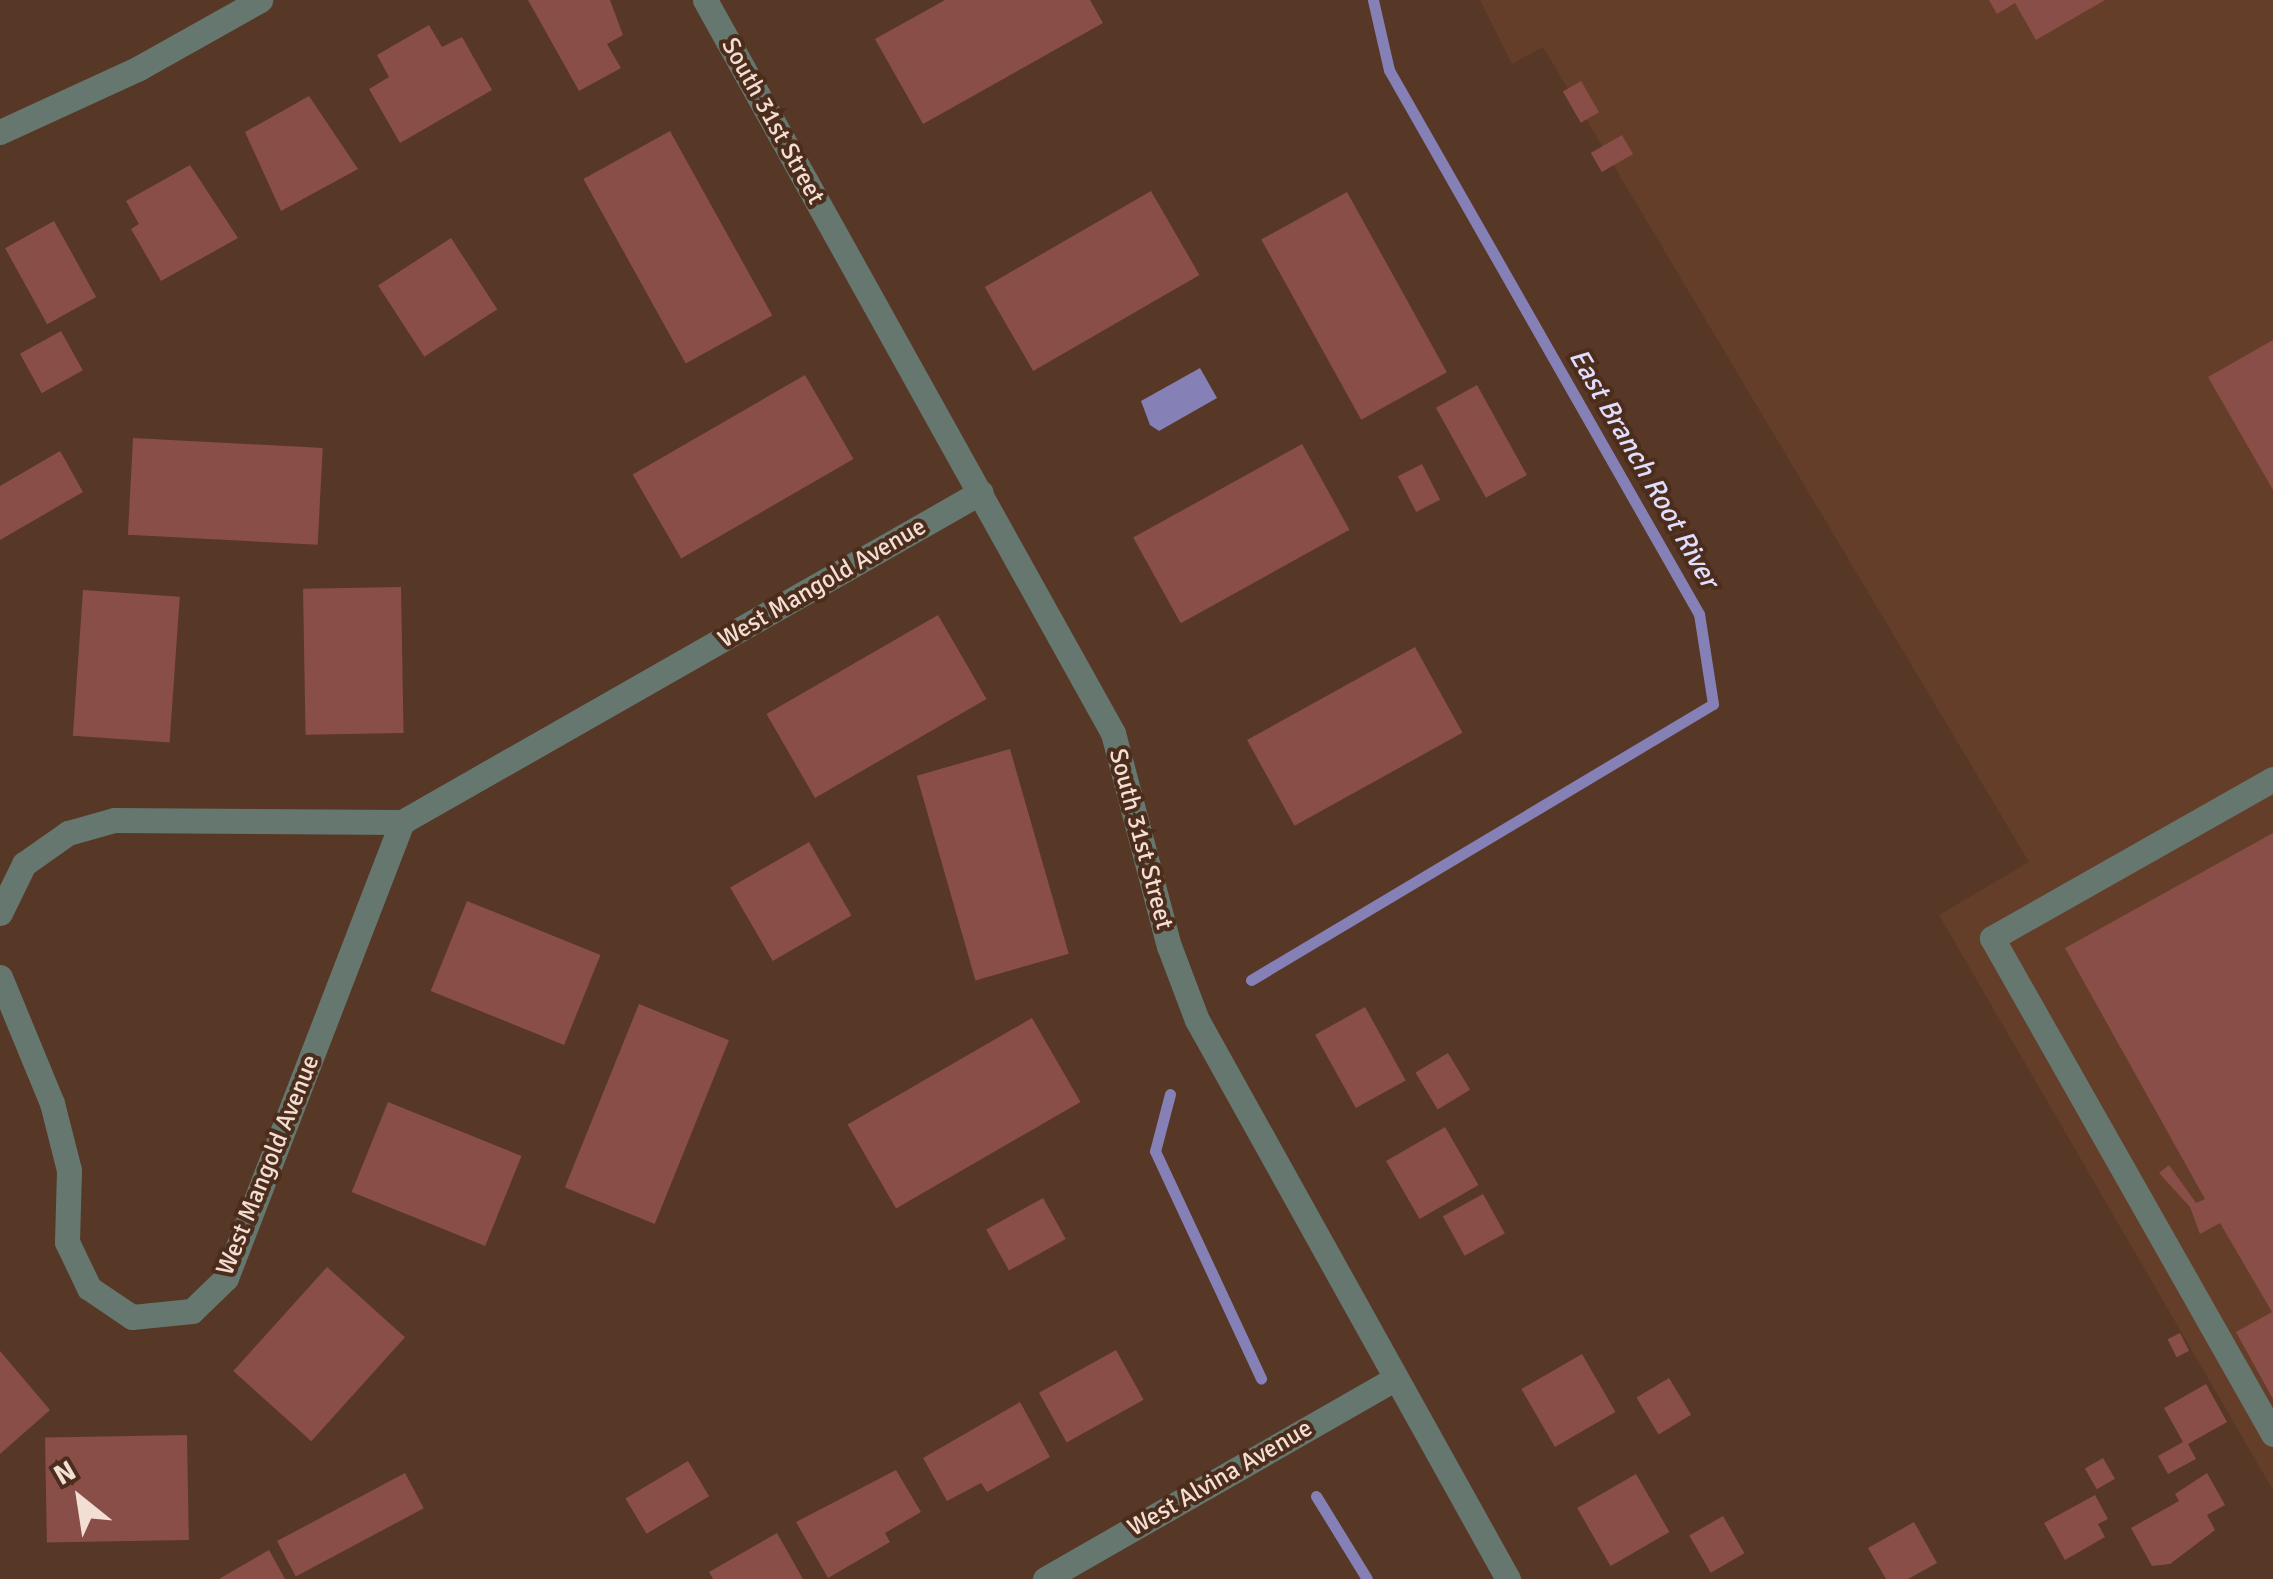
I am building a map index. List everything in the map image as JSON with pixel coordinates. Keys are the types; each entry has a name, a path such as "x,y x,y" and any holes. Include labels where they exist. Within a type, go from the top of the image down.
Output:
{"street":[{"path":"0,132 139,68 260,0"},
{"name":"South 31st Street","path":"705,0 1113,733 1169,946 1197,1020 1508,1579"},
{"name":"West Mangold Avenue","path":"0,977 52,1103 70,1170 68,1242 89,1288 132,1316 192,1311 226,1278 402,822 981,492"},
{"path":"2273,778 1992,938 2273,1434"},
{"path":"0,914 24,864 68,832 114,820 402,822"},
{"name":"West Alvina Avenue","path":"1045,1579 1396,1378"}],"shaded area":[{"path":"1480,0 2273,0 2273,1490 1939,915 2029,862 1543,47 1512,64"},
{"path":"1200,368 1217,398 1159,431 1150,425 1141,401"}],"building":[{"path":"528,0 610,0 623,35 607,44 621,68 579,91"},
{"path":"945,0 1090,0 1103,23 923,124 875,39"},
{"path":"1989,0 2105,0 2036,40 2015,3 1997,14"},
{"path":"429,25 442,47 462,37 492,90 400,143 369,89 389,77 377,55"},
{"path":"1581,81 1599,112 1581,123 1563,92"},
{"path":"309,96 358,169 281,211 245,132"},
{"path":"670,131 772,316 686,364 583,179"},
{"path":"1622,135 1633,154 1602,172 1591,153"},
{"path":"190,165 238,238 161,281 131,229 139,224 126,201"},
{"path":"1151,191 1200,275 1033,371 985,287"},
{"path":"1347,192 1447,372 1361,420 1261,240"},
{"path":"54,221 96,297 47,324 5,248"},
{"path":"451,238 497,309 424,357 378,285"},
{"path":"61,331 83,370 42,393 20,354"},
{"path":"2273,340 2273,490 2208,377"},
{"path":"805,375 854,459 681,559 633,475"},
{"path":"1477,385 1527,475 1486,498 1436,408"},
{"path":"133,438 323,448 318,545 128,535"},
{"path":"1302,444 1350,530 1181,623 1133,538"},
{"path":"60,451 83,492 0,540 0,486"},
{"path":"1422,464 1440,500 1416,512 1398,476"},
{"path":"401,587 404,733 306,735 303,589"},
{"path":"83,590 180,597 170,742 73,736"},
{"path":"938,615 986,699 815,798 767,714"},
{"path":"1415,647 1463,733 1295,826 1247,740"},
{"path":"1010,749 1069,954 975,980 917,776"},
{"path":"2273,833 2273,1399 2236,1332 2272,1312 2220,1223 2200,1234 2190,1207 2159,1173 2169,1165 2196,1203 2205,1199 2065,948"},
{"path":"809,842 851,916 773,961 730,888"},
{"path":"467,901 601,955 564,1045 431,991"},
{"path":"639,1004 729,1040 655,1224 565,1188"},
{"path":"1365,1007 1406,1080 1356,1108 1315,1035"},
{"path":"1032,1018 1080,1102 896,1209 848,1124"},
{"path":"1448,1053 1470,1090 1438,1109 1415,1073"},
{"path":"388,1102 522,1156 485,1246 352,1192"},
{"path":"1445,1127 1478,1185 1420,1219 1386,1161"},
{"path":"1483,1194 1505,1233 1465,1256 1443,1216"},
{"path":"1043,1198 1066,1239 1009,1271 986,1230"},
{"path":"327,1267 405,1337 311,1441 233,1371"},
{"path":"2180,1333 2189,1351 2177,1357 2168,1339"},
{"path":"1116,1350 1144,1400 1067,1443 1039,1393"},
{"path":"0,1351 50,1410 0,1454"},
{"path":"1582,1354 1616,1412 1555,1447 1521,1389"},
{"path":"1669,1378 1691,1415 1659,1434 1636,1398"},
{"path":"2206,1384 2227,1422 2188,1444 2196,1459 2168,1474 2158,1456 2183,1442 2164,1408"},
{"path":"1020,1402 1050,1457 987,1492 981,1483 947,1501 923,1458"},
{"path":"187,1435 189,1540 47,1542 45,1437"},
{"path":"2103,1458 2115,1479 2097,1489 2085,1468"},
{"path":"688,1461 709,1496 647,1534 625,1499"},
{"path":"896,1470 921,1512 885,1533 890,1542 828,1578 796,1522"},
{"path":"405,1473 424,1508 296,1576 277,1541"},
{"path":"2207,1473 2225,1505 2207,1515 2215,1530 2170,1564 2152,1566 2131,1528 2179,1501 2175,1494"},
{"path":"1636,1474 1670,1532 1611,1566 1577,1508"},
{"path":"2095,1495 2108,1519 2098,1524 2105,1537 2065,1560 2044,1523"},
{"path":"1723,1516 1745,1553 1711,1573 1689,1536"},
{"path":"1914,1522 1937,1563 1908,1579 1886,1579 1868,1548"},
{"path":"777,1533 803,1579 713,1579 709,1572"},
{"path":"269,1550 285,1579 219,1579"}],"waterway":[{"name":"East Branch Root River","path":"1251,980 1713,704 1699,614 1389,70 1373,0"},
{"name":"East Branch Root River","path":"1170,1094 1155,1151 1261,1378"},
{"name":"East Branch Root River","path":"1316,1496 1367,1579"}]}
